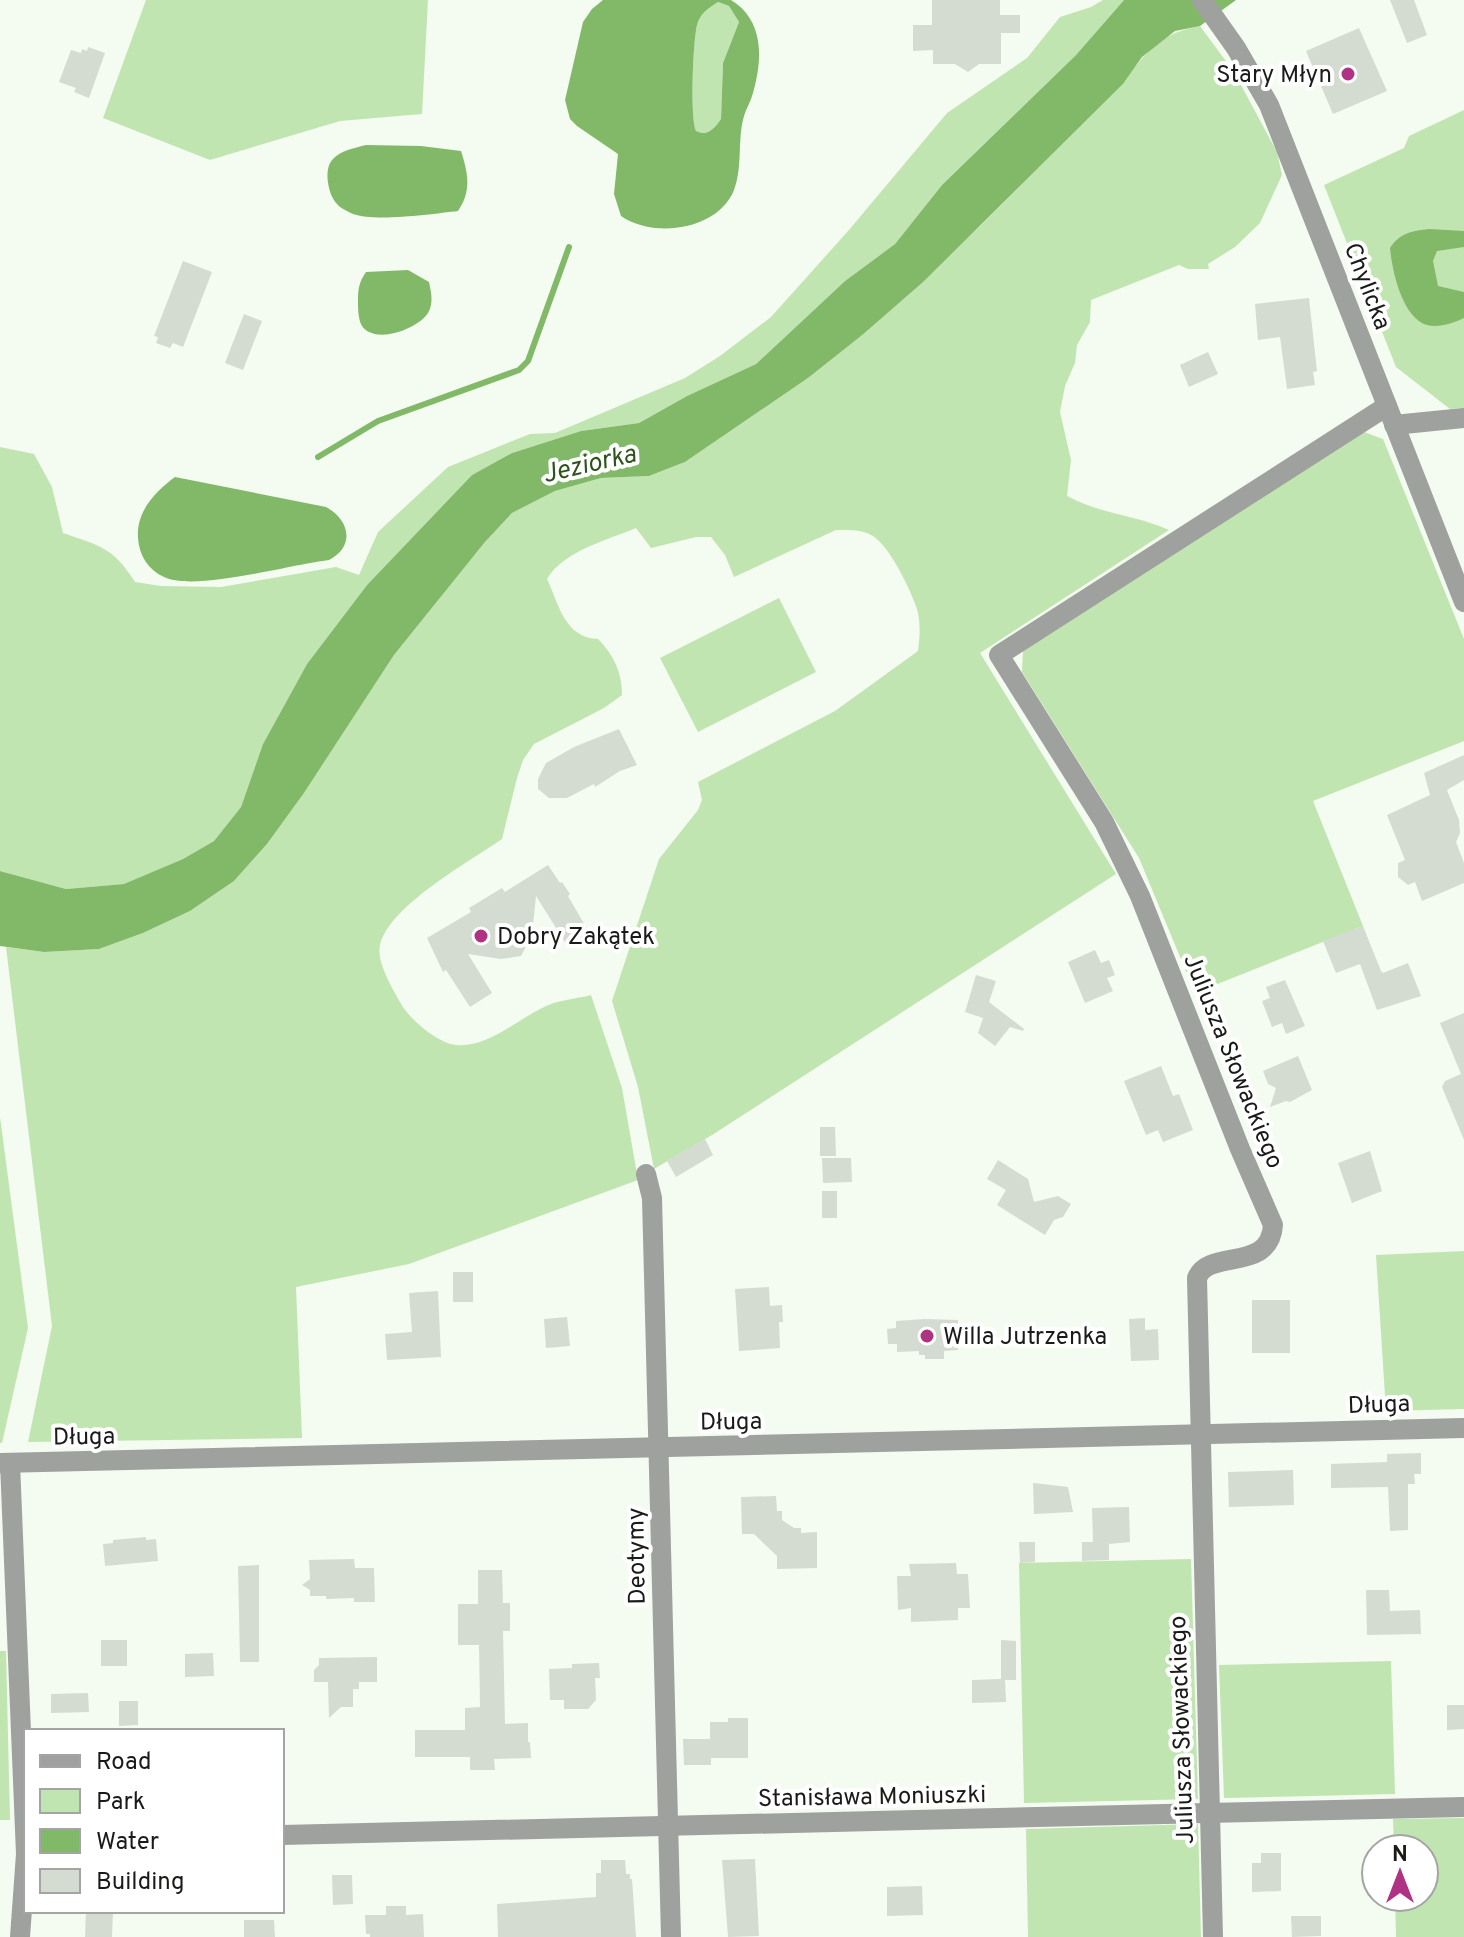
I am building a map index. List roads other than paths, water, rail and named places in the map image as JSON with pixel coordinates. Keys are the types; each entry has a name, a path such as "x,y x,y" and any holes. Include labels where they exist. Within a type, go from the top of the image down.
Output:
{"street":[{"name":"Chylicka","path":"1202,0 1236,48 1269,105 1464,602"},
{"path":"1391,416 1464,418"},
{"name":"Juliusza Słowackiego","path":"1213,1937 1197,1278 1207,1267 1252,1255 1265,1247 1272,1238 1273,1225 1140,896 1104,822 999,655 1391,416"},
{"name":"Deotymy","path":"646,1174 652,1198 671,1937"},
{"name":"Długa","path":"5,1463 1464,1428"},
{"path":"5,1463 24,1805"},
{"name":"Stanisława Moniuszki","path":"284,1835 1464,1807"},
{"path":"20,1937 24,1873"}],"water":[{"path":"603,0 731,0 750,18 758,41 758,67 742,125 734,190 726,204 700,222 684,227 650,227 621,216 614,194 618,154 570,119 565,100 583,22","holes":["718,2 729,6 739,22 723,63 721,119 710,131 700,133 696,131 694,123 693,95 697,25 703,14"]},
{"name":"Jeziorka","path":"1124,0 1236,0 1200,26 1175,31 1142,57 1123,84 923,282 808,378 685,462 649,476 601,478 555,491 512,513 394,655 304,793 267,844 234,881 190,911 99,949 44,952 0,946 0,871 66,889 124,884 183,859 214,841 241,807 263,744 307,664 367,585 472,475 512,453 581,431 639,423 687,396 756,364 845,281 895,244 942,185 1076,55"},
{"path":"366,145 421,146 461,151 467,182 458,211 375,217 353,214 340,207 329,188 327,175 330,163 340,153"},
{"path":"1429,229 1464,231 1464,247 1437,251 1433,261 1438,286 1464,292 1464,318 1432,326 1418,321 1405,303 1396,280 1390,248 1402,236"},
{"path":"408,270 429,282 431,301 428,313 415,324 396,333 368,332 362,326 358,310 360,282 366,272"},
{"path":"175,477 326,507 344,525 346,540 343,548 329,560 244,576 197,581 164,577 153,570 142,556 138,528 149,503"}],"waterway":[{"path":"318,457 378,421 519,370 528,361 569,247"}],"place":[{"name":"Stary Młyn","path":"1348,74"},
{"name":"Dobry Zakątek","path":"481,936"},
{"name":"Willa Jutrzenka","path":"927,1336"}]}
